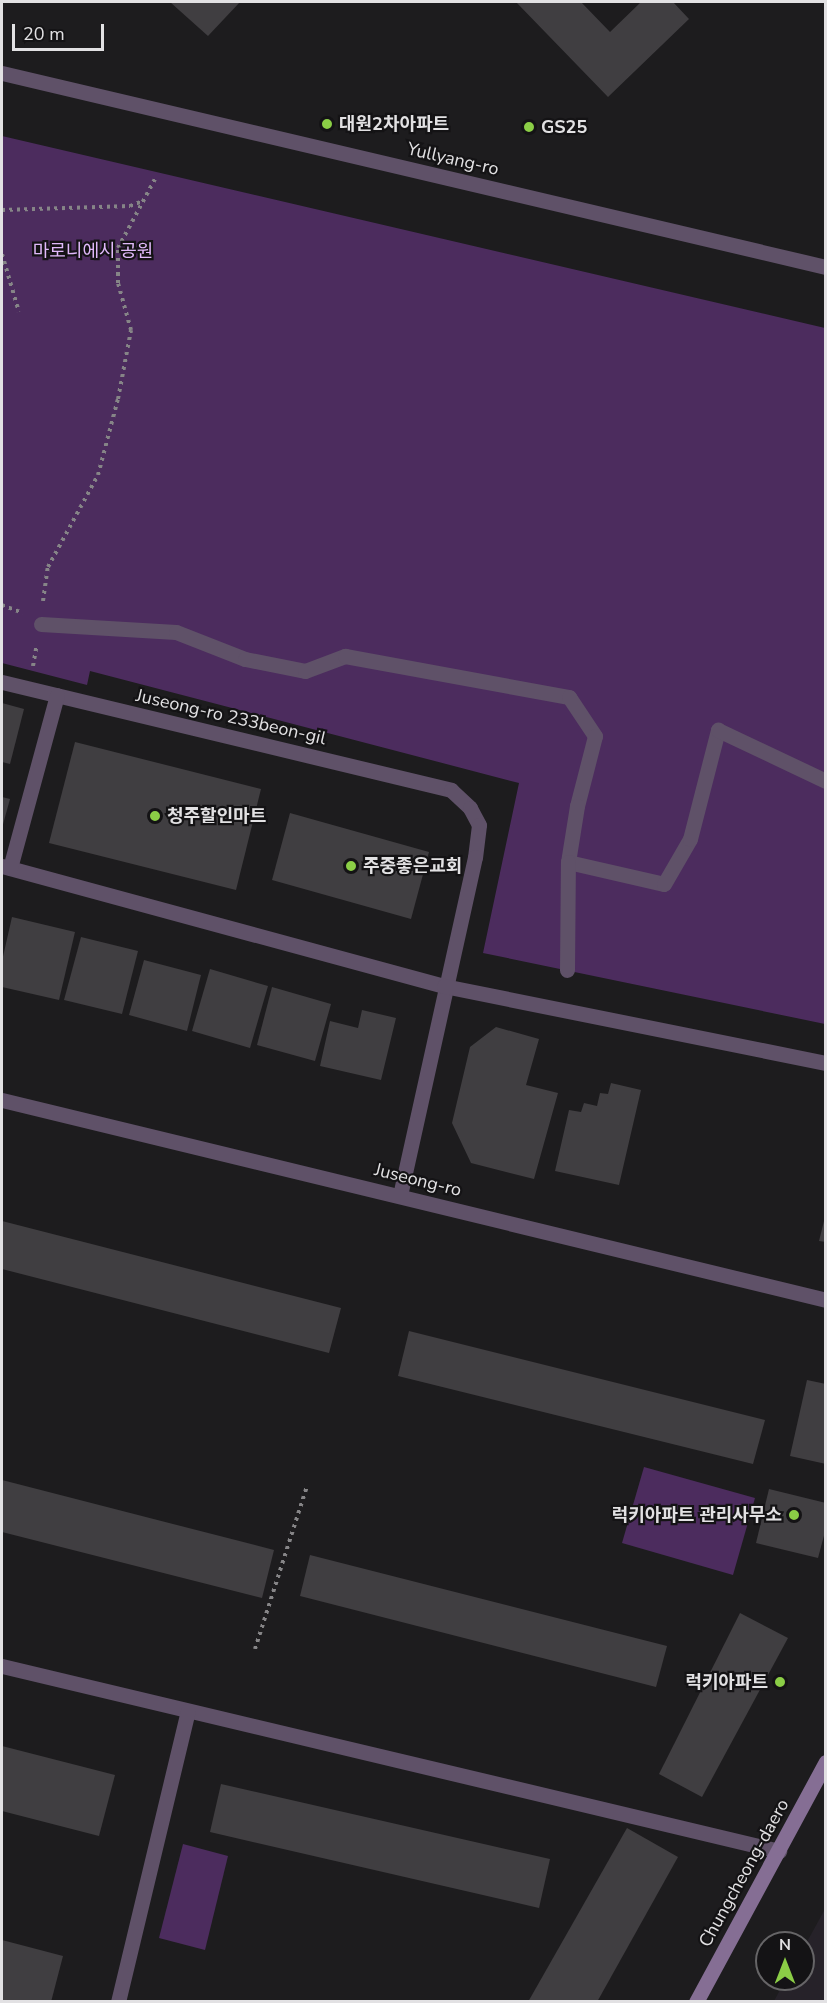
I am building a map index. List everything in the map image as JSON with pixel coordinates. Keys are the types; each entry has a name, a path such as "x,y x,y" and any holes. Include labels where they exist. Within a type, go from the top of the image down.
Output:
{"main road":[{"name":"Chungcheong-daero","path":"696,2001 825,1762"}],"street":[{"name":"Yullyang-ro","path":"2,73 825,267"},
{"path":"41,624 176,632 245,659 305,671 345,656 569,697 595,736 577,806 568,862 567,970"},
{"name":"Juseong-ro 233beon-gil","path":"2,682 451,790 470,808 479,825 444,986"},
{"path":"57,695 6,867 444,986 825,1063"},
{"path":"568,862 664,884 690,839 718,730 825,781"},
{"path":"400,1196 444,986"},
{"name":"Juseong-ro","path":"2,1100 825,1300"},
{"path":"2,1666 779,1851"},
{"path":"118,2001 188,1711"}],"path":[{"path":"29,690 48,567 98,475 118,399 131,330 118,283 118,248 155,179"},
{"path":"2,210 130,206 143,201"},
{"path":"2,254 20,312"},
{"path":"255,1649 307,1486"}],"shaded area":[{"path":"825,1909 825,2001 774,2001 779,1991 815,1991 815,1931 813,1931"}],"green space":[{"name":"마로니에시 공원","path":"2,136 825,328 825,1024 483,953 519,783 90,671 87,685 2,663"},
{"path":"644,1467 755,1498 733,1575 622,1543"},
{"path":"183,1844 228,1856 205,1950 159,1938"}],"building":[{"path":"170,2 240,2 208,36"},
{"path":"516,2 581,2 610,32 641,2 673,2 689,19 608,97"},
{"path":"2,703 24,709 10,764 2,762"},
{"name":"청주할인마트","path":"75,742 261,789 236,890 49,843"},
{"path":"2,797 10,799 2,828"},
{"name":"주중좋은교회","path":"290,813 429,852 411,919 272,880"},
{"path":"12,917 75,932 59,1000 2,987 2,961"},
{"path":"81,937 138,951 122,1014 64,1000"},
{"path":"144,960 201,975 187,1031 129,1015"},
{"path":"210,969 268,986 250,1048 192,1031"},
{"path":"272,987 331,1004 315,1061 257,1045"},
{"path":"362,1010 396,1018 381,1080 320,1066 330,1021 358,1028"},
{"path":"496,1027 539,1039 526,1085 558,1093 534,1179 471,1163 452,1123 470,1047"},
{"path":"611,1083 641,1090 619,1185 555,1171 569,1110 581,1112 584,1103 597,1106 600,1093 608,1094"},
{"path":"826,1217 826,1242 819,1241"},
{"path":"2,1221 341,1308 329,1353 2,1269"},
{"path":"409,1331 765,1420 753,1464 398,1376"},
{"path":"807,1380 826,1384 826,1464 790,1456"},
{"path":"2,1480 274,1550 262,1598 2,1532"},
{"name":"럭키아파트 관리사무소","path":"769,1489 826,1503 826,1528 818,1558 756,1543"},
{"path":"310,1555 667,1646 656,1687 300,1596"},
{"path":"740,1613 788,1638 702,1797 659,1774"},
{"path":"2,1746 115,1775 99,1836 2,1811"},
{"path":"221,1784 550,1859 539,1908 210,1832"},
{"path":"627,1828 678,1857 597,2002 528,2002"},
{"path":"2,1940 63,1956 51,2002 2,2002"}],"place":[{"name":"대원2차아파트","path":"327,124"},
{"name":"GS25","path":"529,127"},
{"name":"청주할인마트","path":"155,816"},
{"name":"주중좋은교회","path":"351,866"},
{"name":"럭키아파트 관리사무소","path":"794,1515"},
{"name":"럭키아파트","path":"780,1682"}]}
